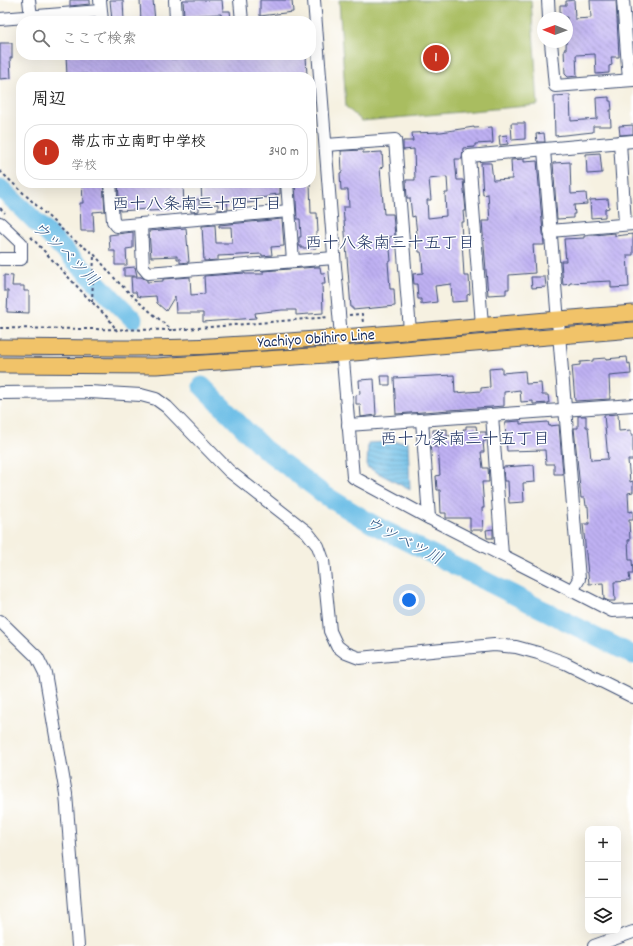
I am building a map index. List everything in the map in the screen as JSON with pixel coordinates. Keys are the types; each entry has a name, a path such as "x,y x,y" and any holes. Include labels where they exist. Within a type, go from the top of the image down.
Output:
{"main road":[{"name":"Yachiyo Obihiro Line","path":"0,347 210,346 633,313"},
{"name":"Yachiyo Obihiro Line","path":"0,365 156,366 342,354 633,330"}],"street":[{"path":"29,0 31,16"},
{"path":"175,0 176,16"},
{"path":"240,0 242,16"},
{"path":"314,0 314,16"},
{"path":"548,0 549,12"},
{"path":"552,48 555,86 631,80 629,14 623,0"},
{"path":"43,16 101,11"},
{"path":"0,19 16,18"},
{"path":"316,60 316,72"},
{"path":"316,73 317,99 326,145 353,477 429,518 612,612 633,610"},
{"path":"326,145 395,140 410,331"},
{"path":"482,325 469,156 633,141"},
{"path":"550,230 629,224 620,142"},
{"path":"544,150 579,579 572,591"},
{"path":"110,188 113,221 117,226 289,211"},
{"path":"287,188 293,261"},
{"path":"0,259 21,259 21,243 5,220"},
{"path":"141,224 143,267 148,272 334,258"},
{"path":"0,392 89,392 141,395 156,399 167,407 229,471 307,532 318,546 322,560 330,631 337,646 346,653 359,658 494,645 516,647 538,652 565,663 633,697"},
{"path":"348,425 633,404"},
{"path":"492,415 502,555"},
{"path":"422,420 429,518"},
{"path":"0,621 37,657 45,673 66,794 78,946"},
{"path":"594,946 633,932"}],"path":[{"path":"0,170 16,185"},
{"path":"19,188 71,238 94,254 116,280 173,330"},
{"path":"0,208 5,220"},
{"path":"30,236 109,319 117,331"},
{"path":"92,302 94,254"},
{"path":"0,328 117,331 173,330 362,314 364,335"}],"green space":[{"path":"339,0 531,0 538,105 362,121 346,107"}],"water":[{"path":"408,441 410,490 367,467 368,443"}],"building":[{"path":"70,0 90,0 90,4 70,6"},
{"path":"110,0 123,0 124,16 112,16"},
{"path":"140,0 153,0 155,16 141,16"},
{"path":"183,0 222,0 223,11 230,11 231,16 221,16 221,14 184,16"},
{"path":"260,0 292,0 293,12 260,16"},
{"path":"574,0 575,19 591,18 590,0 616,0 619,57 611,57 612,65 609,66 609,73 596,74 595,54 576,55 577,76 568,77 565,74 564,49 573,48 573,12 560,12 560,5 566,5 566,1"},
{"path":"0,43 12,43 12,58 10,58 11,78 0,79"},
{"path":"66,60 306,60 307,72 67,72"},
{"path":"570,95 571,121 597,119 596,98 609,97 612,110 610,110 611,126 593,126 593,132 555,136 554,96"},
{"path":"511,123 525,123 525,139 512,140"},
{"path":"633,125 633,134 620,135 619,126"},
{"path":"474,127 492,127 493,143 475,144 475,147 463,148 462,159 455,159 457,180 463,180 466,211 463,211 464,222 461,222 464,276 469,276 470,294 467,295 467,301 452,302 451,284 435,286 437,302 421,304 421,299 418,299 417,284 414,284 413,274 423,273 422,257 421,252 419,252 415,216 412,217 410,198 407,198 406,180 415,180 414,149 403,150 403,141 413,141 412,133 441,132","holes":["447,177 448,193 445,193 446,216 428,218 427,200 431,200 429,179"]},
{"path":"544,133 545,142 537,142 536,134"},
{"path":"507,135 508,144 500,145 499,136"},
{"path":"363,150 363,153 382,152 383,167 380,168 384,214 393,214 395,236 389,237 391,261 388,262 390,289 394,289 395,306 353,310 353,308 351,308 343,207 349,207 348,190 341,190 341,151"},
{"path":"600,153 602,173 587,174 586,154"},
{"path":"524,159 524,162 537,161 544,245 533,245 535,273 509,275 509,289 506,289 506,294 488,295 482,221 490,221 488,194 483,195 481,163 491,163 493,180 512,179 511,160"},
{"path":"570,162 571,194 586,193 587,204 574,205 575,214 573,214 573,218 557,219 553,163"},
{"path":"82,188 103,188 105,211 93,212 94,231 81,231 80,203 83,203"},
{"path":"118,188 183,188 184,207 172,208 172,210 149,211 148,209 120,211"},
{"path":"201,188 280,188 280,194 269,195 269,197 255,198 255,202 247,203 246,200 227,201 228,209 218,210 218,204 202,205"},
{"path":"295,188 310,188 311,213 317,213 318,232 316,232 316,248 301,248 301,246 299,246 299,237 301,237 300,219 297,219"},
{"path":"199,199 199,211 191,212 190,200"},
{"path":"608,199 609,208 605,209 605,217 591,218 590,200"},
{"path":"282,219 284,246 271,247 272,255 218,256 218,260 204,261 202,226 215,225 216,243 232,243 231,227 219,227 219,225"},
{"path":"186,228 189,262 180,263 180,259 177,259 177,256 151,257 149,231"},
{"path":"133,232 133,248 126,249 127,265 115,265 115,251 110,251 109,235"},
{"path":"615,233 615,236 633,234 633,255 627,255 629,287 611,288 611,281 570,283 563,285 561,261 566,261 564,239 584,238 584,236"},
{"path":"135,267 137,276 124,276 124,268"},
{"path":"320,267 321,273 324,273 325,284 322,284 323,313 296,315 296,310 282,310 255,313 256,318 203,322 203,313 176,313 175,296 166,311 157,303 156,296 141,297 137,296 136,292 132,292 131,277 141,277 147,280 147,282 190,277 191,295 205,294 204,276 245,273 263,274 263,271"},
{"path":"4,275 13,276 12,286 24,286 24,291 29,291 29,313 7,312 8,291 4,291"},
{"path":"531,277 545,277 546,287 532,288"},
{"path":"627,357 628,364 630,363 631,374 609,376 610,399 575,401 572,366 580,365 580,362 593,361 593,359"},
{"path":"502,368 502,373 525,371 526,384 541,383 542,395 548,395 549,403 533,404 533,401 521,402 520,390 504,392 504,406 396,414 394,378 454,375 455,393 481,391 481,388 490,387 489,369"},
{"path":"381,376 390,376 390,385 382,385"},
{"path":"374,379 376,415 361,417 360,404 356,404 356,395 360,394 359,380"},
{"path":"618,414 619,431 631,430 631,434 633,434 633,460 628,460 630,482 633,481 633,492 628,493 629,512 633,511 633,520 629,520 630,540 628,540 629,560 632,560 633,574 629,574 630,581 614,582 615,601 609,601 604,599 603,583 589,584 583,524 589,524 588,506 586,506 585,498 581,498 574,428 578,428 578,416 586,416 586,427 588,427 591,460 608,459 604,415"},
{"path":"520,421 520,424 548,422 549,426 559,425 563,474 554,474 554,464 546,464 545,450 507,451 505,424 506,422"},
{"path":"466,426 476,426 477,432 486,432 486,441 483,441 484,452 481,452 483,468 488,468 489,482 482,482 484,508 482,508 483,530 470,530 470,518 446,518 446,513 441,513 440,490 437,490 436,476 440,475 438,447 434,447 433,430 447,429 447,436 464,435 463,429 466,429"},
{"path":"534,465 535,482 523,483 524,502 509,503 508,481 504,481 503,467"},
{"path":"493,529 493,538 487,538 486,530"}],"waterway":[{"name":"ウツベツ川","path":"0,188 133,319"},
{"name":"ウツベツ川","path":"202,386 263,448 326,496 374,525 633,655"}],"place":[{"name":"帯広市立南町中学校","path":"436,58"}],"district":[{"name":"西十八条南三十四丁目","path":"197,203"},
{"name":"西十八条南三十五丁目","path":"390,242"},
{"name":"西十九条南三十五丁目","path":"465,438"}]}
